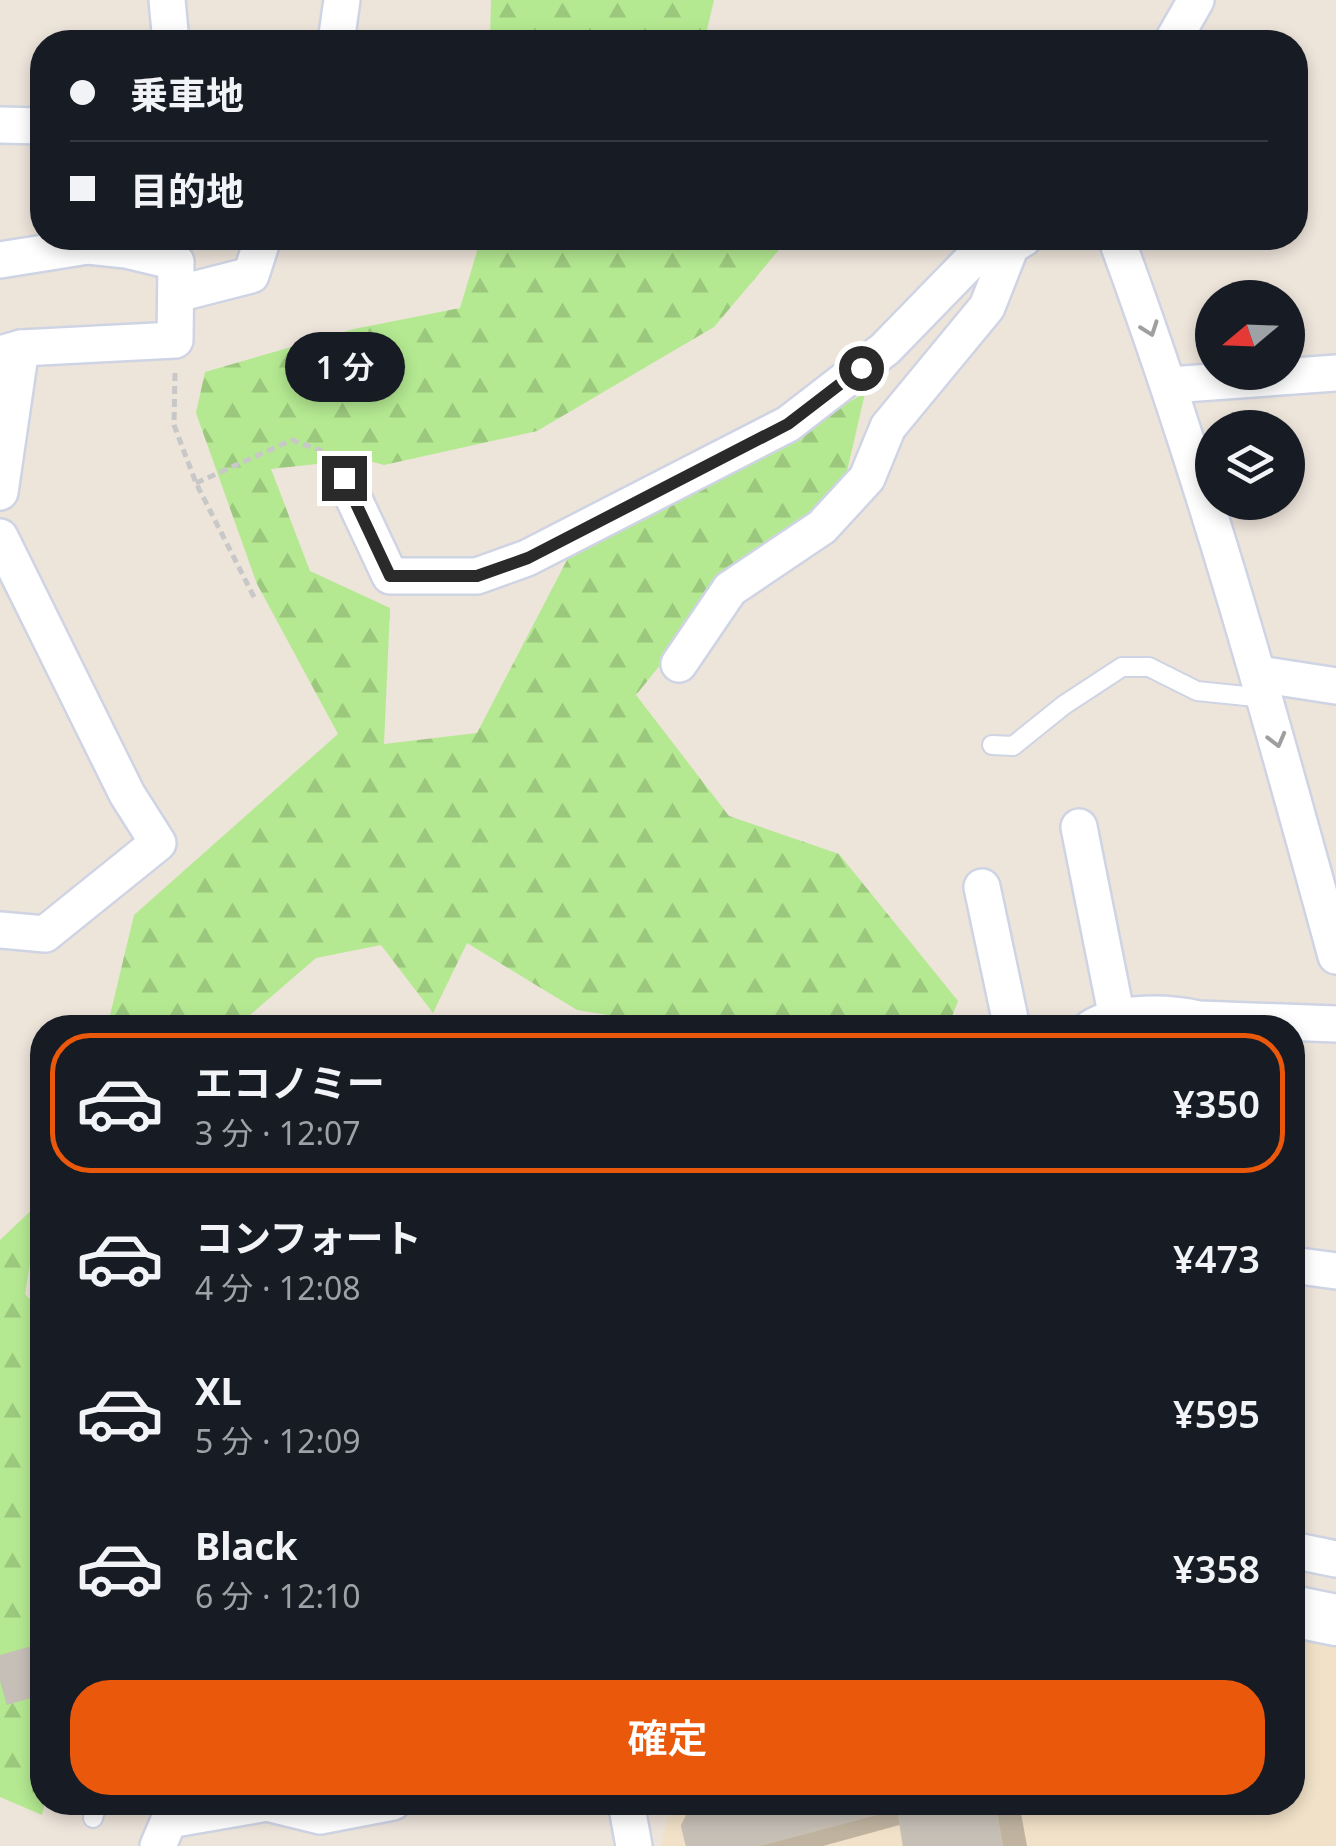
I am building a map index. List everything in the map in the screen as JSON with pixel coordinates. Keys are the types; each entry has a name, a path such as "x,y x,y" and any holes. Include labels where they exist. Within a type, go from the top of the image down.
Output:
{"street":[{"path":"167,0 170,30"},
{"path":"338,30 342,0"},
{"path":"1179,30 1196,0"},
{"path":"0,125 30,126"},
{"path":"0,260 63,250"},
{"path":"126,250 177,264 252,275 259,250"},
{"path":"344,478 390,576 477,576 528,558 788,424 885,349 981,250"},
{"path":"680,664 730,589 822,527 866,478 888,427 987,306 1008,250"},
{"path":"1120,250 1170,384 1262,686 1336,956"},
{"path":"0,492 11,351 175,340 177,264"},
{"path":"1170,384 1336,373"},
{"path":"0,538 127,794 158,843 45,934 0,930"},
{"path":"1262,686 1336,686"},
{"path":"1079,826 1103,1015"},
{"path":"982,888 1009,1015"},
{"path":"1305,1024 1336,1024"},
{"path":"1305,1267 1336,1271"},
{"path":"1305,1553 1336,1559"},
{"path":"1305,1614 1336,1620"},
{"path":"158,1846 169,1820 196,1815"},
{"path":"628,1815 634,1846"}],"lane":[{"path":"992,745 1014,746 1064,705 1122,667 1150,667 1197,691 1262,686"}],"path":[{"path":"175,340 174,424 196,482 255,598"},
{"path":"196,482 292,440 324,451 344,478"}],"shaded area":[{"path":"1305,1637 1336,1643 1336,1846 661,1846 668,1815 1305,1815"}],"green space":[{"path":"491,0 714,0 707,30 490,30"},
{"path":"477,250 779,250 714,327 537,431 384,465 362,459 271,469 310,571 390,608 384,744 477,733 568,558 865,393 842,493 736,571 636,695 729,816 839,854 958,1001 953,1015 608,1015 577,1010 467,943 433,1013 381,945 316,958 250,1015 110,1015 134,915 338,734 257,584 196,413 205,372 354,329 460,308"},
{"path":"30,1212 30,1263 25,1294 30,1300 30,1810 0,1797 0,1240"}],"building":[{"path":"688,1815 872,1815 755,1846 687,1846 682,1826"},
{"path":"899,1815 996,1815 1002,1846 904,1846"}],"tunnel":[{"path":"0,1681 30,1672"}],"route":[{"path":"344,478 390,576 477,576 528,558 788,424 861,368"}]}
